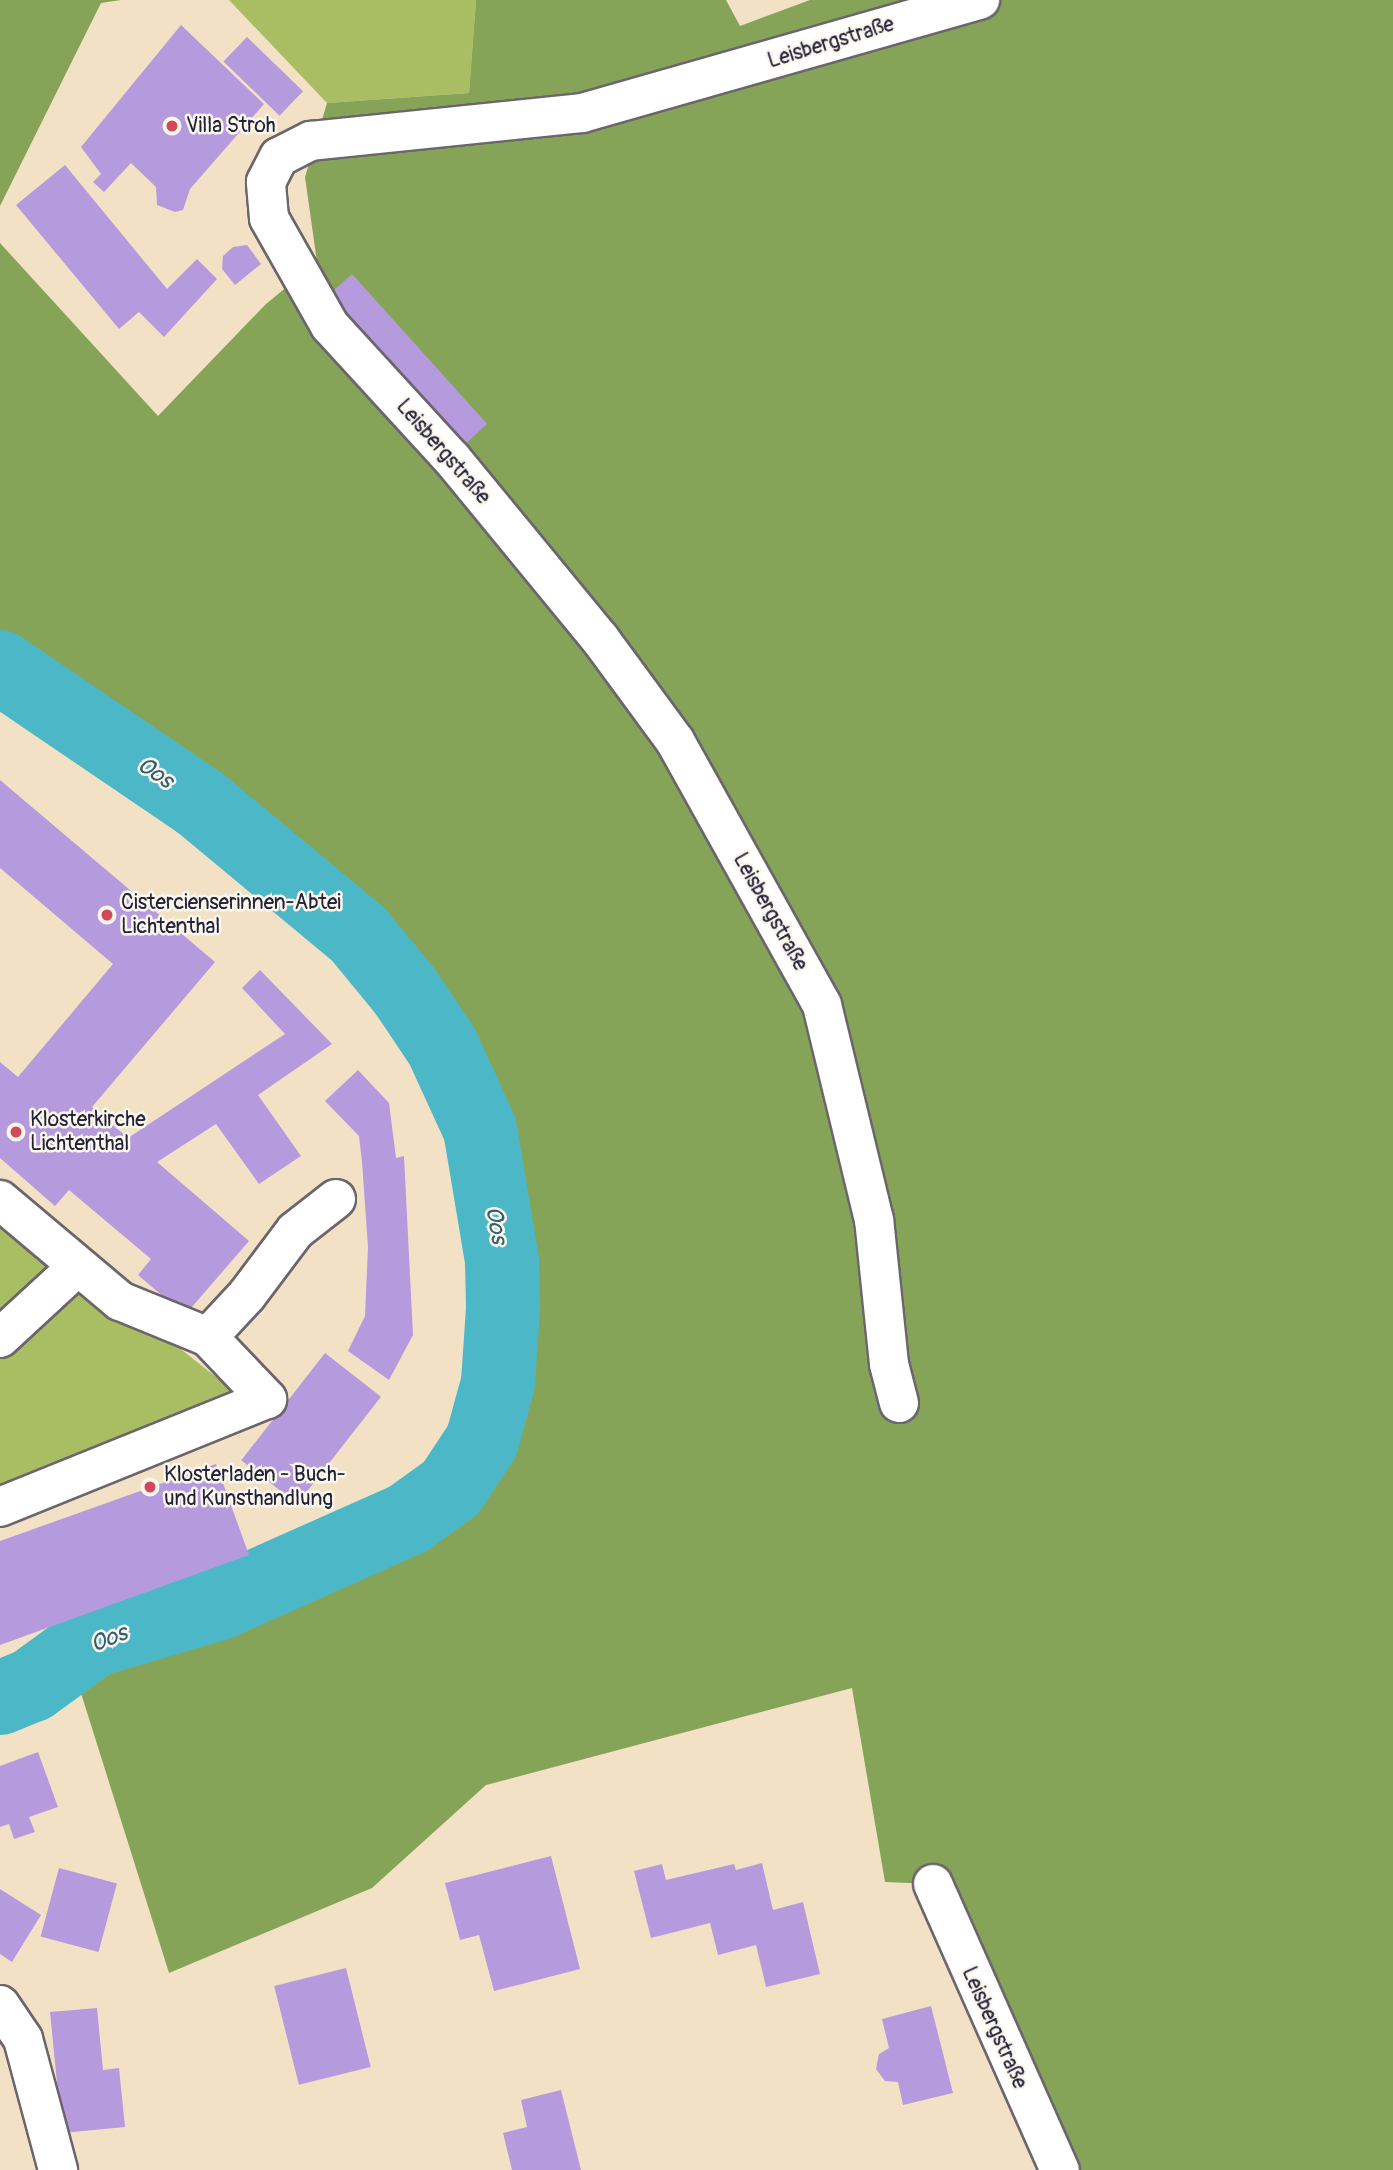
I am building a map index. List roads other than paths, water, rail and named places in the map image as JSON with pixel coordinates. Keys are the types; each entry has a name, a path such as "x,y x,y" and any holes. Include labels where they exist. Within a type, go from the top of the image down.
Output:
{"street":[{"name":"Leisbergstraße","path":"899,1403 889,1364 874,1220 821,1005 675,741 600,639 452,459 330,326 269,218 266,182 279,157 311,141 582,113 980,0"},
{"path":"208,1337 247,1295 295,1231 336,1199"},
{"path":"0,1200 120,1301 208,1337 267,1399 0,1507"},
{"path":"0,1338 78,1266"},
{"name":"Leisbergstraße","path":"933,1884 1060,2170"},
{"path":"0,2005 23,2039 58,2170"}],"waterway":[{"name":"Oos","path":"0,667 199,802 358,934 405,991 442,1046 480,1129 502,1260 503,1309 498,1383 482,1441 451,1488 408,1519 217,1604 94,1640 32,1685 0,1698"}],"place":[{"name":"Villa Stroh","path":"172,126"},
{"name":"Cistercienserinnen-Abtei Lichtenthal","path":"107,915"},
{"name":"Klosterkirche Lichtenthal","path":"16,1132"},
{"name":"Klosterladen - Buch- und Kunsthandlung","path":"150,1487"}]}
